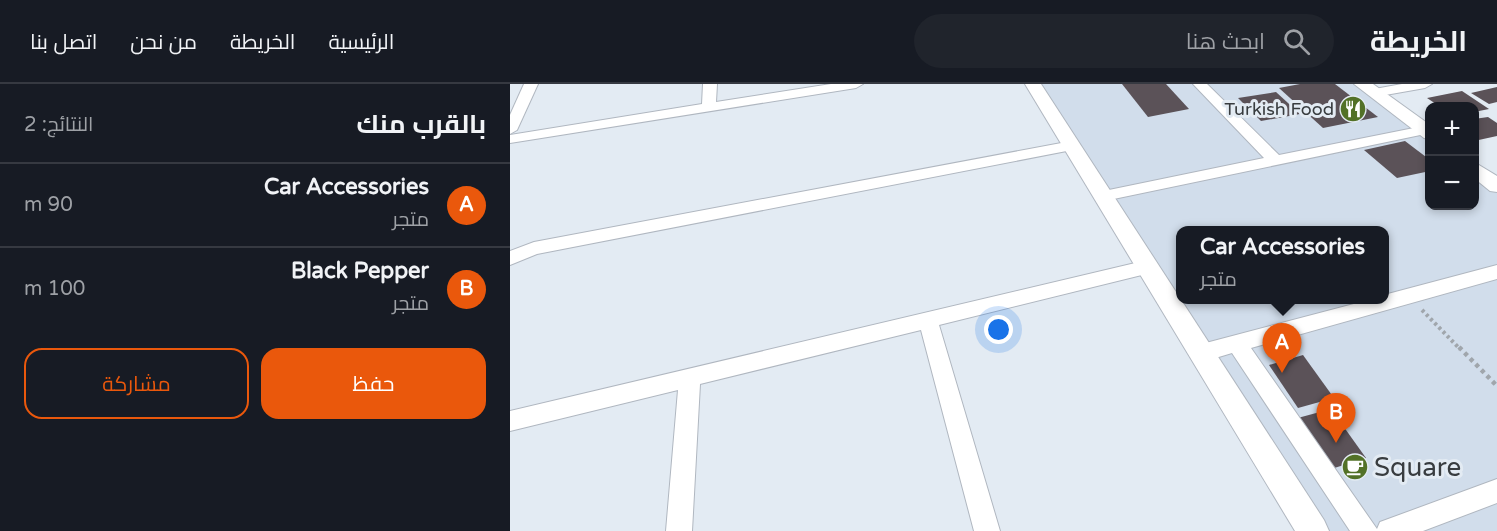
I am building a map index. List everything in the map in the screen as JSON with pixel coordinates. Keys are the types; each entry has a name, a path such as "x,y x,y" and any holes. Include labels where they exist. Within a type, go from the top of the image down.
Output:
{"street":[{"path":"510,130 531,84"},
{"path":"710,84 710,107"},
{"path":"510,139 856,84"},
{"path":"1033,84 1313,531"},
{"path":"1200,84 1276,160"},
{"path":"1368,89 1425,84"},
{"path":"1368,89 1425,131"},
{"path":"1104,196 1276,160 1425,132"},
{"path":"510,258 534,248 1072,146"},
{"path":"1479,172 1497,186"},
{"path":"510,421 1148,267"},
{"path":"1389,302 1497,272"},
{"path":"1202,353 1380,304"},
{"path":"927,321 987,531"},
{"path":"1236,344 1365,531"},
{"path":"679,531 690,378"},
{"path":"1389,531 1497,491"}],"path":[{"path":"1409,296 1497,386"}],"shaded area":[{"path":"1033,84 1362,84 1425,132 1425,210 1479,210 1479,172 1497,186 1497,531 1313,531"}],"building":[{"path":"1122,84 1166,84 1189,109 1148,117"},
{"path":"1300,84 1335,84 1378,117 1323,128 1279,88"},
{"path":"1497,87 1497,102 1489,104 1471,93"},
{"path":"1462,91 1478,102 1433,102 1427,98"},
{"path":"1276,92 1300,114 1261,121 1238,98"},
{"path":"1479,102 1489,109 1479,111"},
{"path":"1488,117 1497,123 1497,136 1479,140 1479,118"},
{"path":"1405,141 1425,156 1425,172 1397,178 1364,150"},
{"path":"1303,355 1334,398 1298,408 1269,365"},
{"path":"1331,409 1366,458 1328,470 1294,419"}],"place":[{"name":"Turkish Food","path":"1353,109"},
{"name":"Car Accessories","path":"1282,373"},
{"name":"Black Pepper","path":"1336,443"},
{"name":"Square","path":"1355,467"}]}
